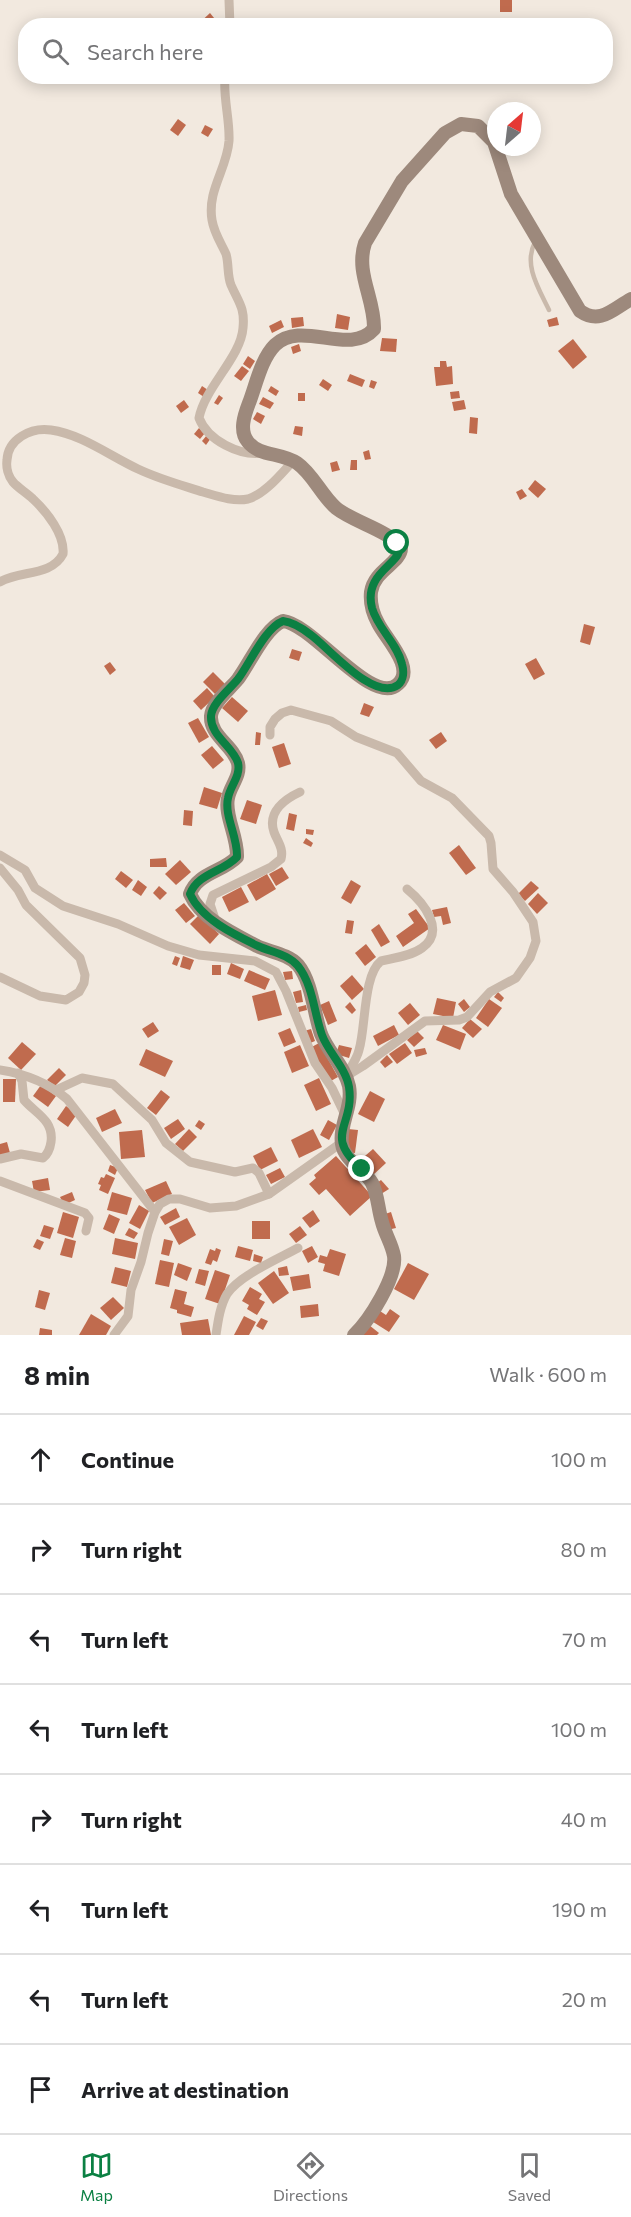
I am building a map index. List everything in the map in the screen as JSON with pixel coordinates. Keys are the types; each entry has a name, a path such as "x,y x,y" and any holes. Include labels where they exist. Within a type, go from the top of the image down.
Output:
{"street":[{"path":"229,0 230,18"},
{"path":"226,84 229,139 225,161 212,194 210,210 214,230 226,255 232,286 243,306 243,326 241,340 207,398 200,418 205,429 227,446 247,454 273,453 293,461 308,474 323,495 340,510 356,521 393,539 401,548 397,559 388,564 374,580 371,590 371,602 378,625 398,653 402,663 403,678 396,687 374,686 349,668 312,635 298,626 283,621 270,630 214,708 211,715 215,731 236,758 239,766 238,775 227,798 227,809 235,837 237,857 231,863 199,880 193,886 190,894 206,916 217,924 257,946 289,958 298,965 315,1008 321,1034 349,1086 349,1105 341,1143 344,1150 372,1184 383,1227 395,1258 384,1291 363,1325 354,1335"},
{"path":"265,453 256,449 248,441 243,432 243,424 270,352 276,344 298,335 361,338 368,336 374,329 361,264 361,254 365,243 402,181 445,133 461,124 478,126 494,142 511,194 580,311 586,316 604,317 631,299"},
{"path":"0,582 12,576 33,573 53,566 63,554 62,540 47,516 9,476 7,458 10,449 16,440 32,431 42,429 62,432 164,480 234,500 259,494 293,461"},
{"path":"270,735 270,727 275,719 291,710 331,721 356,737 398,753 421,781 452,798 489,836 492,843 493,869 528,914 535,932 535,948 524,969 508,984 490,992 472,1013 459,1020 425,1021 345,1077"},
{"path":"217,924 210,904 213,895 271,867 281,859 282,849 273,831 275,811 280,804 300,792"},
{"path":"0,855 25,870 35,888 63,906 118,924 168,946 199,955 255,961 276,972 315,1063 332,1088 346,1117"},
{"path":"0,868 26,905 80,958 85,975 79,992 66,999 40,996 0,977"},
{"path":"345,1077 359,1052 369,985 376,964 421,950 432,939 433,928 428,913 421,902 407,889"},
{"path":"0,1070 36,1078 56,1090 78,1110 155,1212"},
{"path":"0,1159 21,1154 43,1158 50,1149 52,1139 49,1126 40,1113 24,1100 22,1081 18,1073"},
{"path":"56,1090 82,1078 113,1084 152,1120 166,1143 184,1158 190,1162 235,1172 253,1168 259,1173 269,1194"},
{"path":"114,1335 128,1316 132,1290 155,1212 160,1204 170,1199 180,1199 210,1208 236,1206 269,1194 341,1143"},
{"path":"0,1181 85,1213 89,1218 86,1231"},
{"path":"216,1335 220,1310 228,1294 239,1282 298,1248"}],"lane":[{"path":"537,239 531,250 530,258 536,282 549,310"}],"building":[{"path":"500,0 512,0 512,12 500,12"},
{"path":"210,13 214,18 205,18"},
{"path":"178,119 186,125 178,136 170,130"},
{"path":"205,125 213,129 208,137 201,133"},
{"path":"337,314 350,317 348,330 335,328"},
{"path":"303,317 304,326 292,328 291,318"},
{"path":"557,317 559,325 549,327 547,320"},
{"path":"281,320 284,327 272,333 269,326"},
{"path":"382,338 397,339 396,352 380,351"},
{"path":"573,339 587,357 573,369 558,351"},
{"path":"299,344 301,351 293,354 291,347"},
{"path":"248,356 255,361 250,369 243,364"},
{"path":"440,361 446,361 447,367 452,366 453,384 436,386 434,367 440,367"},
{"path":"242,366 249,371 241,381 234,376"},
{"path":"350,374 365,380 362,387 347,381"},
{"path":"323,379 332,385 328,391 319,385"},
{"path":"371,380 377,382 374,389 369,387"},
{"path":"202,386 208,390 204,397 198,393"},
{"path":"271,386 279,391 276,396 268,391"},
{"path":"459,391 460,398 451,399 450,392"},
{"path":"298,393 305,393 305,401 298,401"},
{"path":"219,395 223,398 218,405 214,403"},
{"path":"263,397 274,403 270,409 259,404"},
{"path":"184,400 189,407 181,413 176,406"},
{"path":"464,400 466,409 454,411 452,402"},
{"path":"257,412 265,416 261,424 253,419"},
{"path":"470,417 478,418 477,434 469,433"},
{"path":"295,426 303,427 302,436 293,434"},
{"path":"199,428 205,433 200,439 194,434"},
{"path":"207,435 211,438 206,445 202,441"},
{"path":"369,450 371,459 365,460 363,452"},
{"path":"351,460 357,460 357,470 350,470"},
{"path":"337,461 340,470 332,472 330,463"},
{"path":"535,480 546,489 538,498 528,489"},
{"path":"522,489 527,496 520,500 516,492"},
{"path":"584,624 595,627 590,645 580,642"},
{"path":"292,649 302,652 299,661 289,658"},
{"path":"536,658 545,674 534,680 525,664"},
{"path":"110,662 116,670 110,675 104,666"},
{"path":"213,672 225,684 215,694 203,682"},
{"path":"207,688 215,697 201,710 193,701"},
{"path":"232,697 248,711 238,722 222,708"},
{"path":"364,703 374,707 369,717 360,714"},
{"path":"198,718 209,737 199,743 188,723"},
{"path":"256,732 261,733 260,745 255,745"},
{"path":"441,732 447,741 436,749 429,740"},
{"path":"284,743 291,764 279,768 272,747"},
{"path":"212,746 224,760 213,769 201,755"},
{"path":"204,787 222,793 217,809 199,804"},
{"path":"247,800 262,805 256,824 240,819"},
{"path":"184,810 193,811 192,826 183,825"},
{"path":"289,813 297,815 294,831 286,829"},
{"path":"306,829 314,830 313,835 306,834"},
{"path":"306,838 313,843 311,847 303,843"},
{"path":"459,845 476,868 466,875 449,853"},
{"path":"166,858 167,867 150,867 150,859"},
{"path":"180,860 191,872 176,885 165,874"},
{"path":"282,867 289,878 276,886 269,874"},
{"path":"121,871 133,880 126,888 115,879"},
{"path":"267,874 276,889 256,901 247,885"},
{"path":"138,880 147,887 141,896 132,890"},
{"path":"351,880 361,886 351,904 341,898"},
{"path":"531,881 539,888 525,901 518,894"},
{"path":"159,886 167,893 160,900 153,893"},
{"path":"241,887 249,902 229,912 222,897"},
{"path":"538,893 548,903 537,914 528,904"},
{"path":"184,903 195,916 186,923 175,910"},
{"path":"447,907 451,923 443,925 441,916 434,917 432,910"},
{"path":"416,909 430,928 403,947 396,936 414,923 408,914"},
{"path":"199,915 219,934 210,944 190,924"},
{"path":"347,920 354,921 352,934 345,933"},
{"path":"379,924 390,942 381,947 371,930"},
{"path":"366,944 376,957 365,966 355,953"},
{"path":"175,956 180,958 177,966 172,964"},
{"path":"183,956 194,960 190,970 180,967"},
{"path":"231,963 244,969 240,979 227,974"},
{"path":"212,965 221,965 221,975 212,975"},
{"path":"249,970 270,979 265,990 244,981"},
{"path":"292,971 293,979 285,980 283,972"},
{"path":"352,975 364,989 352,1000 340,986"},
{"path":"275,990 282,1015 258,1021 252,996"},
{"path":"301,990 303,1002 296,1003 293,992"},
{"path":"498,992 504,998 501,1002 494,997"},
{"path":"437,998 456,1002 453,1018 433,1014"},
{"path":"464,999 470,1007 464,1012 458,1004"},
{"path":"489,999 502,1008 488,1027 476,1018"},
{"path":"329,1001 337,1021 328,1025 320,1005"},
{"path":"350,1002 356,1010 352,1014 345,1007"},
{"path":"410,1003 420,1015 408,1025 398,1013"},
{"path":"306,1005 307,1010 299,1012 298,1007"},
{"path":"470,1019 482,1029 473,1038 462,1028"},
{"path":"153,1022 159,1031 148,1038 142,1029"},
{"path":"394,1025 399,1035 378,1046 373,1036"},
{"path":"443,1025 466,1034 460,1050 436,1040"},
{"path":"290,1028 296,1042 284,1047 278,1033"},
{"path":"311,1029 315,1041 308,1044 304,1031"},
{"path":"417,1031 424,1038 414,1047 407,1040"},
{"path":"22,1042 36,1054 21,1070 8,1058"},
{"path":"319,1043 338,1077 329,1082 310,1048"},
{"path":"405,1043 412,1053 397,1064 389,1054"},
{"path":"300,1045 309,1066 292,1073 284,1052"},
{"path":"339,1045 352,1048 349,1058 336,1054"},
{"path":"425,1048 427,1054 416,1057 414,1050"},
{"path":"146,1049 173,1061 165,1077 139,1065"},
{"path":"387,1055 393,1062 385,1068 380,1062"},
{"path":"59,1068 66,1075 55,1086 47,1080"},
{"path":"319,1078 331,1104 316,1111 304,1085"},
{"path":"3,1079 16,1079 15,1102 3,1102"},
{"path":"41,1085 56,1096 48,1107 33,1096"},
{"path":"161,1090 170,1097 156,1115 147,1108"},
{"path":"370,1091 385,1099 374,1122 358,1114"},
{"path":"66,1106 77,1114 68,1127 57,1119"},
{"path":"115,1109 122,1123 102,1132 96,1118"},
{"path":"178,1119 185,1129 171,1139 164,1128"},
{"path":"199,1120 205,1124 201,1130 195,1126"},
{"path":"328,1120 337,1125 329,1140 320,1135"},
{"path":"189,1129 197,1137 183,1151 175,1144"},
{"path":"313,1129 322,1147 299,1158 291,1140"},
{"path":"348,1129 358,1130 355,1153 345,1152"},
{"path":"142,1130 145,1157 121,1159 119,1132"},
{"path":"7,1142 10,1153 0,1155 0,1144"},
{"path":"271,1147 278,1161 260,1170 253,1156"},
{"path":"373,1149 386,1163 372,1176 358,1162"},
{"path":"336,1156 372,1196 350,1216 326,1189 319,1195 309,1184 316,1178 314,1175"},
{"path":"110,1165 118,1168 115,1175 108,1171"},
{"path":"280,1168 285,1177 271,1184 266,1175"},
{"path":"106,1174 115,1178 108,1194 99,1190 101,1185 98,1184 101,1177 104,1178"},
{"path":"48,1178 50,1190 34,1192 32,1181"},
{"path":"381,1180 389,1189 381,1194 374,1185"},
{"path":"166,1181 172,1194 152,1203 145,1190"},
{"path":"72,1192 75,1200 64,1205 60,1197"},
{"path":"112,1192 132,1198 127,1215 107,1210"},
{"path":"139,1205 149,1211 140,1229 129,1223"},
{"path":"176,1208 180,1217 165,1225 160,1217"},
{"path":"313,1210 320,1221 310,1228 302,1218"},
{"path":"63,1212 79,1217 73,1238 57,1233"},
{"path":"391,1212 396,1228 387,1230 382,1215"},
{"path":"109,1214 120,1219 114,1234 103,1229"},
{"path":"187,1218 196,1235 179,1245 169,1227"},
{"path":"252,1221 270,1221 270,1239 252,1239"},
{"path":"44,1225 54,1228 50,1239 40,1236"},
{"path":"300,1226 307,1235 296,1243 289,1234"},
{"path":"129,1228 138,1233 134,1239 125,1235"},
{"path":"65,1238 76,1241 72,1258 60,1255"},
{"path":"115,1238 138,1243 135,1259 112,1254"},
{"path":"37,1239 44,1242 40,1250 33,1247"},
{"path":"164,1239 173,1241 169,1256 161,1254"},
{"path":"238,1246 253,1250 250,1261 235,1257"},
{"path":"312,1246 318,1257 308,1263 302,1251"},
{"path":"216,1248 221,1250 217,1262 213,1260 211,1265 205,1263 210,1249 215,1251"},
{"path":"330,1249 346,1254 339,1276 323,1271 325,1264 318,1262 320,1255 327,1257"},
{"path":"254,1254 263,1257 261,1263 253,1261"},
{"path":"160,1260 174,1263 169,1287 155,1284"},
{"path":"178,1263 192,1268 187,1281 174,1275"},
{"path":"408,1263 429,1274 414,1300 394,1289"},
{"path":"287,1266 289,1275 279,1276 278,1268"},
{"path":"115,1267 131,1271 127,1287 111,1283"},
{"path":"199,1269 209,1271 205,1286 195,1283"},
{"path":"215,1270 230,1275 220,1304 205,1299"},
{"path":"274,1271 289,1293 273,1304 258,1283"},
{"path":"309,1274 311,1288 293,1291 290,1277"},
{"path":"250,1287 262,1294 259,1299 265,1302 257,1315 247,1309 249,1305 242,1301"},
{"path":"175,1289 187,1292 184,1304 194,1307 191,1317 177,1313 177,1310 170,1308"},
{"path":"39,1290 50,1293 45,1310 35,1307"},
{"path":"113,1297 124,1308 111,1320 100,1308"},
{"path":"318,1304 319,1316 301,1318 300,1306"},
{"path":"377,1309 386,1315 390,1309 400,1316 389,1332 370,1320"},
{"path":"91,1314 111,1326 106,1335 79,1335"},
{"path":"244,1316 256,1322 249,1335 234,1335"},
{"path":"261,1318 268,1321 263,1330 256,1326"},
{"path":"208,1319 211,1335 182,1335 180,1323"},
{"path":"369,1325 379,1333 377,1335 362,1335"},
{"path":"40,1328 52,1330 52,1335 39,1335"}],"route":[{"path":"362,1169 352,1160 341,1143 349,1105 349,1086 321,1034 315,1008 298,965 289,958 257,946 217,924 206,916 190,894 193,886 199,880 231,863 237,857 235,837 227,809 227,798 238,775 239,766 230,749 215,731 211,715 214,708 238,679 270,630 283,621 298,626 312,635 349,668 374,686 396,687 403,678 402,663 398,653 378,625 371,602 371,590 374,580 381,571 401,553 401,548 397,543"}]}
